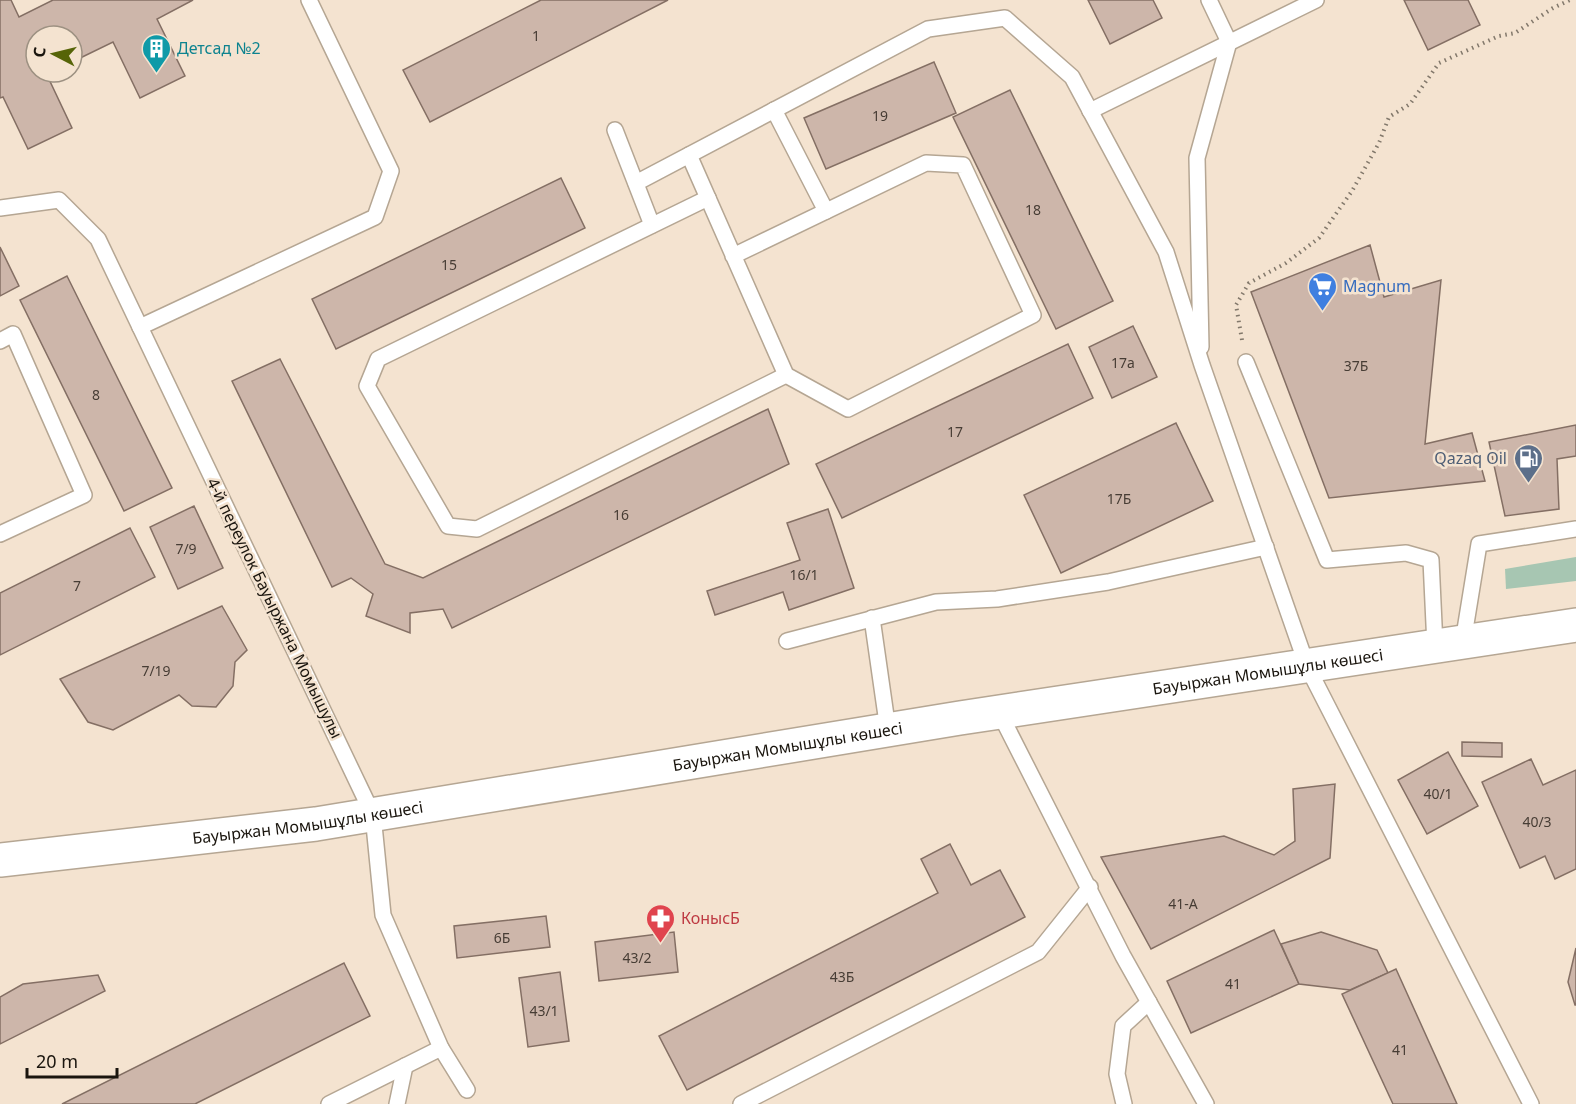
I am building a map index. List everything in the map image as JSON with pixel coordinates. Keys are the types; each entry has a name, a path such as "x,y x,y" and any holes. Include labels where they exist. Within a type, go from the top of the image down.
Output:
{"street":[{"name":"Бауыржан Момышұлы көшесі","path":"0,860 316,824 999,712 1576,625"}],"lane":[{"path":"140,327 375,217 391,171 309,0"},
{"path":"1202,365 1197,158 1229,42 1209,0"},
{"path":"1090,111 1316,0"},
{"path":"636,183 928,29 1005,18 1072,76 1166,252 1202,365 1307,666 1531,1104"},
{"path":"774,110 826,211"},
{"path":"615,130 652,225"},
{"path":"689,155 733,256 786,375 848,409 1033,315 963,165 926,163 733,256"},
{"path":"708,198 378,359 367,386 448,526 477,529 786,375"},
{"name":"4-й переулок Бауыржана Момышулы","path":"0,208 59,200 98,239 373,815 383,915 441,1048 467,1090"},
{"path":"0,341 13,334 84,495 0,534"},
{"path":"1246,362 1328,560 1406,553 1431,560 1449,644"},
{"path":"1449,644 1479,544 1576,530"},
{"path":"787,641 936,602 997,599 1108,582 1266,547"},
{"path":"872,618 888,730"},
{"path":"999,712 1090,887 1123,956 1206,1104"},
{"path":"741,1104 1038,952 1090,887"},
{"path":"1124,1104 1117,1074 1123,1026 1149,1002"},
{"path":"329,1104 441,1048"},
{"path":"397,1104 405,1066"}],"path":[{"path":"1246,362 1236,305 1249,284 1286,263 1319,238 1352,191 1379,142 1389,117 1410,104 1438,63 1499,36 1515,33 1553,8 1570,0"}],"green space":[{"path":"1576,557 1576,581 1506,589 1505,569"}],"building":[{"name":"Детсад №2","path":"0,0 11,0 19,17 53,0 193,0 157,19 185,76 140,98 113,42 84,56 84,24 24,24 24,84 51,84 72,128 28,149 3,97 0,98"},
{"path":"541,0 668,0 430,122 403,70"},
{"path":"1088,0 1153,0 1162,18 1110,44"},
{"path":"1404,0 1468,0 1480,25 1428,50"},
{"path":"934,62 956,113 826,169 804,118"},
{"path":"1010,90 1113,301 1056,329 953,117"},
{"path":"561,178 585,228 336,349 312,299"},
{"path":"1370,245 1384,297 1441,280 1425,444 1472,433 1485,481 1329,498 1251,292"},
{"path":"0,247 19,286 0,296"},
{"path":"67,276 172,488 124,511 20,300"},
{"path":"1133,326 1157,377 1112,398 1089,347"},
{"path":"1068,344 1093,398 842,518 816,464"},
{"path":"280,359 385,564 423,578 768,409 789,464 452,628 443,609 410,613 410,633 366,616 373,594 351,578 332,587 232,381"},
{"path":"1176,423 1213,501 1061,573 1024,495"},
{"name":"Qazaq Oil","path":"1576,425 1576,456 1557,459 1559,509 1505,516 1489,442"},
{"path":"194,506 223,568 178,589 150,527"},
{"path":"828,509 854,588 789,610 783,592 715,615 707,591 800,560 787,523"},
{"path":"130,528 155,577 0,655 0,593"},
{"path":"222,606 247,650 235,662 233,686 216,707 192,706 179,695 113,730 88,722 60,679"},
{"path":"1462,742 1502,743 1502,757 1462,756"},
{"path":"1448,752 1478,806 1427,834 1398,780"},
{"path":"1531,759 1543,785 1576,770 1576,869 1555,879 1545,856 1520,868 1482,782"},
{"path":"1335,784 1330,858 1151,949 1101,857 1224,836 1274,855 1295,841 1293,789"},
{"path":"950,844 971,885 1000,870 1025,917 687,1090 659,1036 938,893 921,859"},
{"path":"546,916 550,947 457,958 454,926"},
{"path":"1274,930 1299,984 1191,1033 1167,981"},
{"path":"674,932 678,972 599,981 595,942"},
{"path":"1321,932 1377,950 1388,973 1350,990 1299,984 1281,944"},
{"path":"1576,948 1576,1005 1575,1005 1568,982"},
{"path":"344,963 370,1016 195,1104 62,1104"},
{"path":"1396,969 1457,1104 1393,1104 1342,994"},
{"path":"560,972 569,1041 528,1047 519,978"},
{"path":"98,975 105,991 0,1044 0,997 23,984"}],"place":[{"name":"Детсад №2","path":"156,74"},
{"name":"Magnum","path":"1322,312"},
{"name":"Qazaq Oil","path":"1528,484"},
{"name":"КонысБ","path":"660,944"}]}
